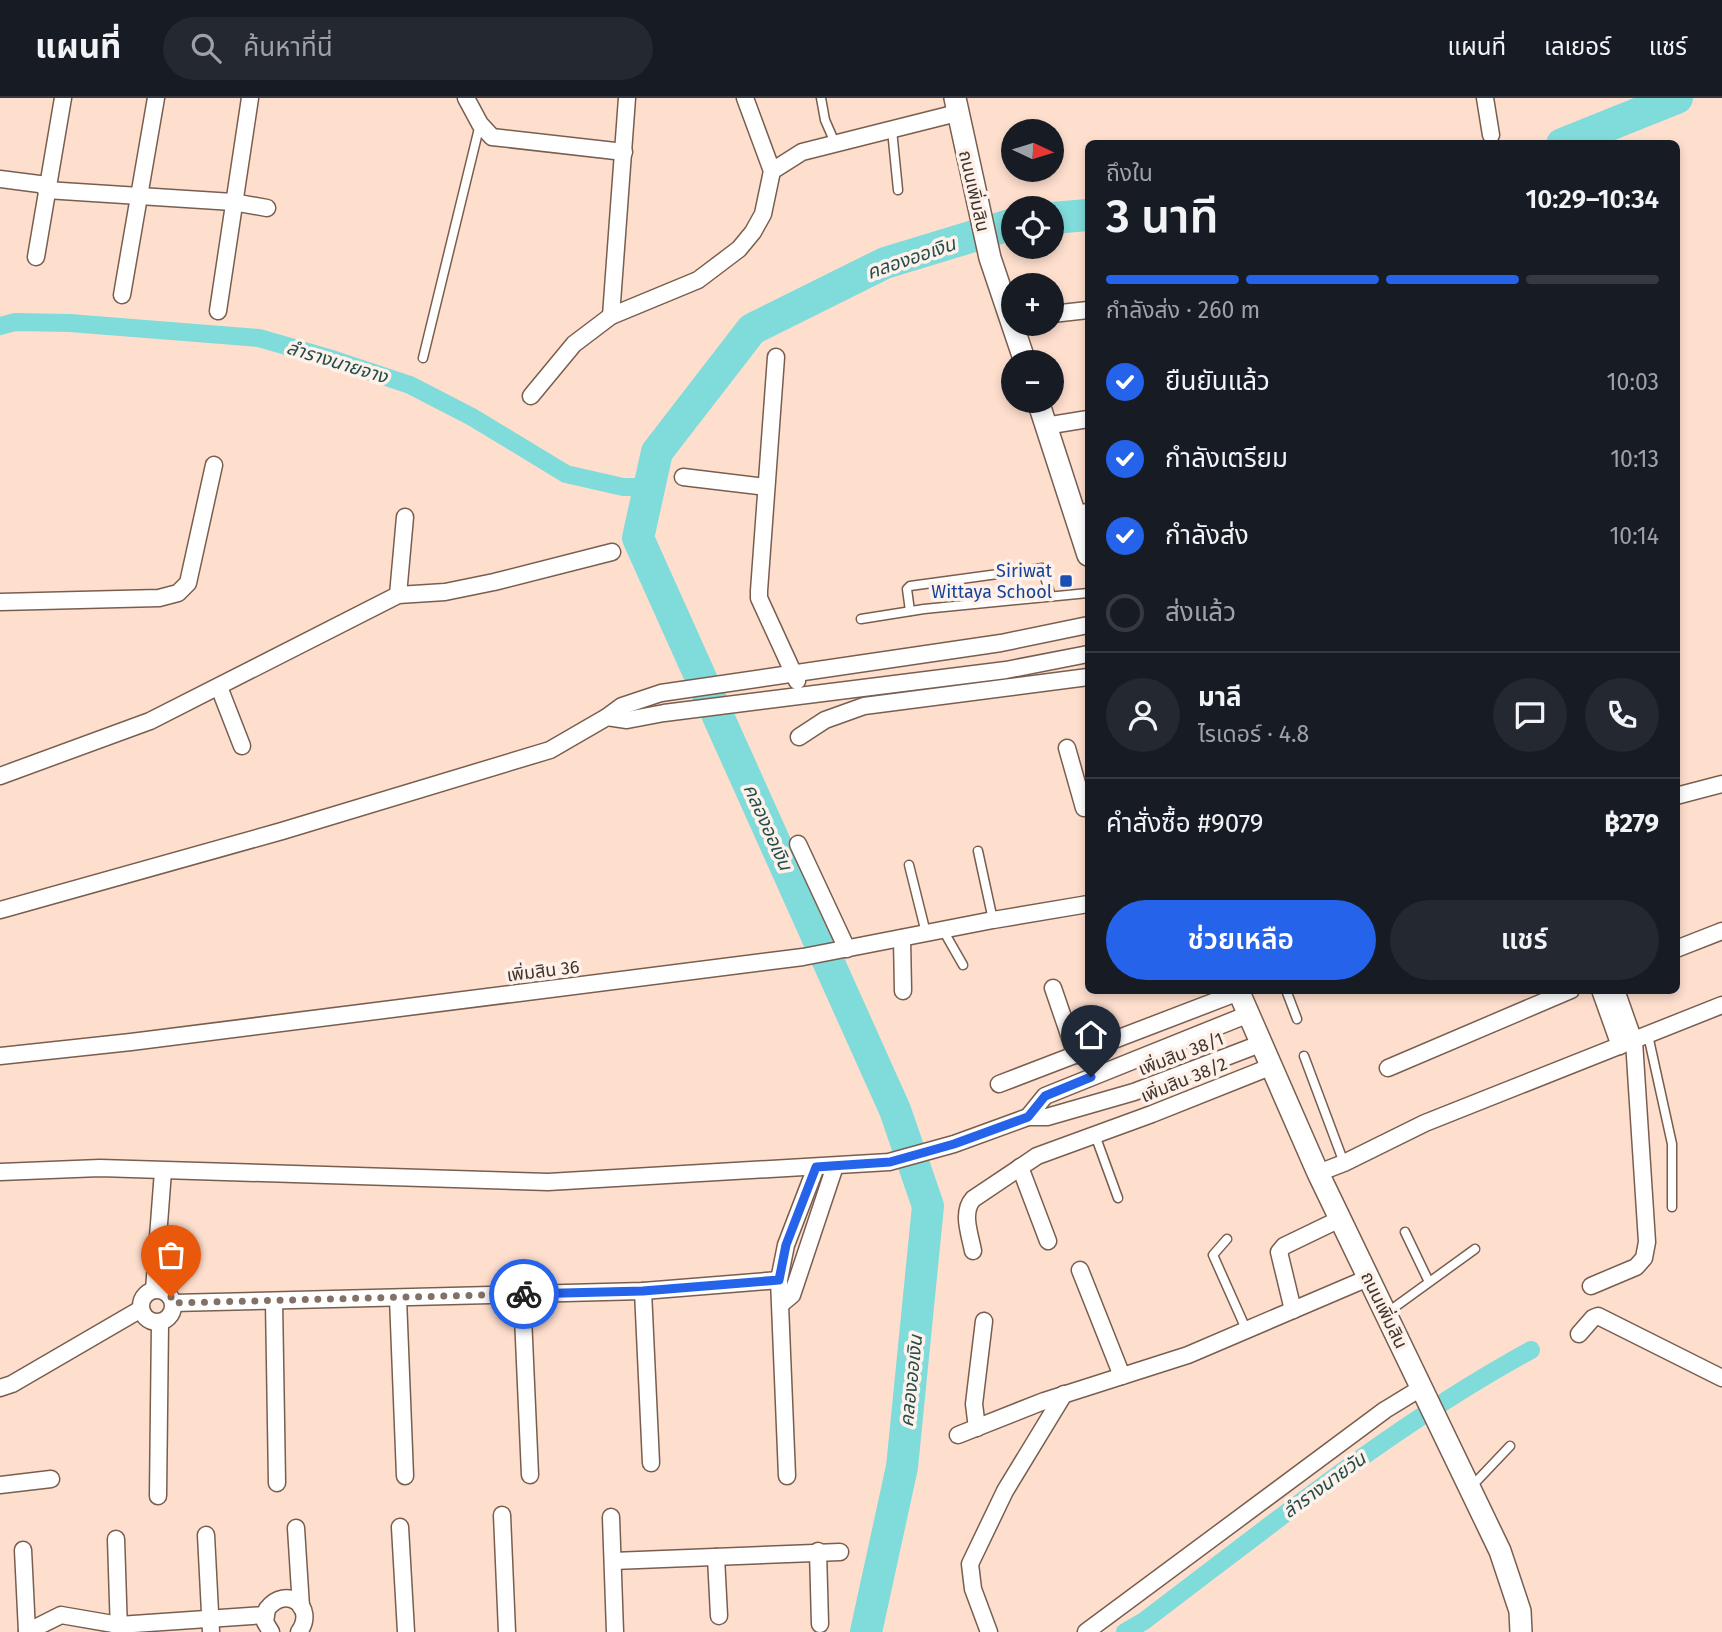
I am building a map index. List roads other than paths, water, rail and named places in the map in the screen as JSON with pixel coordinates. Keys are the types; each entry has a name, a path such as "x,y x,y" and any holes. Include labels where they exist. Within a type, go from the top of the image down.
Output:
{"street":[{"path":"36,257 63,98"},
{"path":"122,295 156,98"},
{"path":"218,311 250,98"},
{"path":"466,98 480,124 492,137 624,152"},
{"path":"611,316 627,98"},
{"path":"531,396 574,344 611,316 698,280 739,249 753,232 762,215 772,171 745,98"},
{"path":"1485,98 1491,135"},
{"path":"772,171 802,152 892,130 956,106"},
{"name":"ถนนเพิ่มสิน","path":"956,106 990,257 1022,350"},
{"path":"0,178 46,188 233,202 267,208"},
{"path":"1064,313 1085,310"},
{"path":"776,356 760,598 794,673 801,697"},
{"path":"1042,413 1081,509 1085,535"},
{"path":"1045,425 1085,419"},
{"path":"0,602 159,598 178,593 188,583 190,576 214,465"},
{"path":"683,477 766,487"},
{"path":"398,595 405,517"},
{"path":"0,776 150,721 398,595 445,592 612,552"},
{"path":"0,910 282,831 550,750 622,706 661,693 1001,643 1085,626"},
{"path":"607,717 627,720 664,713 1006,670 1085,655"},
{"path":"799,737 825,720 864,706 1085,677"},
{"path":"219,687 242,746"},
{"path":"1067,748 1082,776 1084,808"},
{"path":"1680,795 1722,784"},
{"path":"798,844 844,949"},
{"name":"เพิ่มสิน 36","path":"0,1056 131,1042 803,957 1085,905"},
{"path":"1680,947 1722,931"},
{"path":"902,938 903,991"},
{"path":"1053,988 1076,1055"},
{"path":"999,1084 1231,994"},
{"name":"ถนนเพิ่มสิน","path":"1240,994 1318,1173 1500,1551 1520,1611 1521,1632"},
{"path":"1388,1068 1562,994"},
{"path":"1603,994 1634,1040"},
{"path":"1591,1286 1636,1267 1644,1258 1646,1250 1634,1040 1617,994"},
{"path":"1318,1173 1425,1123 1722,1005"},
{"name":"เพิ่มสิน 38/1","path":"1028,1117 1045,1096 1249,1014"},
{"name":"เพิ่มสิน 38/1","path":"1028,1117 1047,1116 1134,1092 1260,1044"},
{"name":"เพิ่มสิน 38/2","path":"973,1251 968,1206 973,1199 1020,1167 1038,1156 1270,1067"},
{"path":"1091,1077 1098,1102"},
{"path":"0,1172 100,1168 548,1182 890,1162 954,1144 1028,1117"},
{"path":"781,1304 792,1295 835,1166"},
{"path":"787,1476 779,1280 786,1245 816,1167"},
{"path":"1020,1167 1048,1241"},
{"path":"154,1290 163,1171"},
{"path":"1293,1310 1279,1252 1284,1246 1340,1219"},
{"path":"1080,1270 1122,1376"},
{"path":"958,1435 1064,1394 1188,1355 1368,1278"},
{"path":"173,1303 643,1291 779,1280"},
{"path":"0,1388 12,1384 141,1309 144,1297 154,1290 166,1293 173,1303 170,1316 160,1323 148,1320 141,1309"},
{"path":"643,1291 651,1463"},
{"path":"522,1294 530,1475"},
{"path":"398,1298 405,1476"},
{"path":"274,1301 277,1483"},
{"path":"1579,1335 1593,1318 1598,1316 1722,1378"},
{"path":"977,1428 974,1404 984,1321"},
{"path":"159,1496 160,1323"},
{"path":"989,1632 974,1589 970,1564 1005,1491 1064,1394"},
{"path":"1086,1632 1385,1410 1428,1402"},
{"path":"0,1485 51,1479"},
{"path":"502,1515 507,1632"},
{"path":"611,1517 615,1632"},
{"path":"400,1527 406,1632"},
{"path":"296,1528 305,1620 299,1632"},
{"path":"206,1535 211,1625"},
{"path":"116,1539 119,1629"},
{"path":"23,1550 27,1632 61,1615 119,1629 211,1625 265,1615"},
{"path":"818,1551 820,1624"},
{"path":"612,1561 840,1552"},
{"path":"716,1557 719,1616"},
{"path":"271,1632 265,1622 265,1615 277,1599 291,1598 302,1606"}],"lane":[{"path":"821,98 825,120 835,143"},
{"path":"423,358 480,124"},
{"path":"892,130 898,190"},
{"path":"910,611 907,589 910,586 1041,568 1051,596"},
{"path":"861,619 910,611 1085,593"},
{"path":"978,851 993,920"},
{"path":"909,865 926,933"},
{"path":"943,930 963,965"},
{"path":"1288,994 1297,1019"},
{"path":"1634,1040 1672,1144 1672,1207"},
{"path":"1304,1056 1344,1163"},
{"path":"1095,1135 1118,1198"},
{"path":"1405,1231 1429,1282"},
{"path":"1227,1239 1213,1255 1246,1329"},
{"path":"1386,1314 1475,1249"},
{"path":"1470,1489 1510,1446"}],"waterway":[{"name":"คลองออเงิน","path":"1572,140 1677,98"},
{"name":"คลองออเงิน","path":"1064,217 1085,215"},
{"name":"คลองออเงิน","path":"866,1632 902,1467 928,1206 895,1110 638,538 657,452 752,329 885,263 1001,228"},
{"name":"ลำรางนายจาง","path":"0,326 15,322 70,323 259,338 410,385 472,417 566,474 623,487 649,487"},
{"name":"ลำรางนายวัน","path":"1125,1632 1144,1621 1381,1444 1531,1350"}],"place":[{"name":"Siriwat Wittaya School","path":"1066,581"}]}
